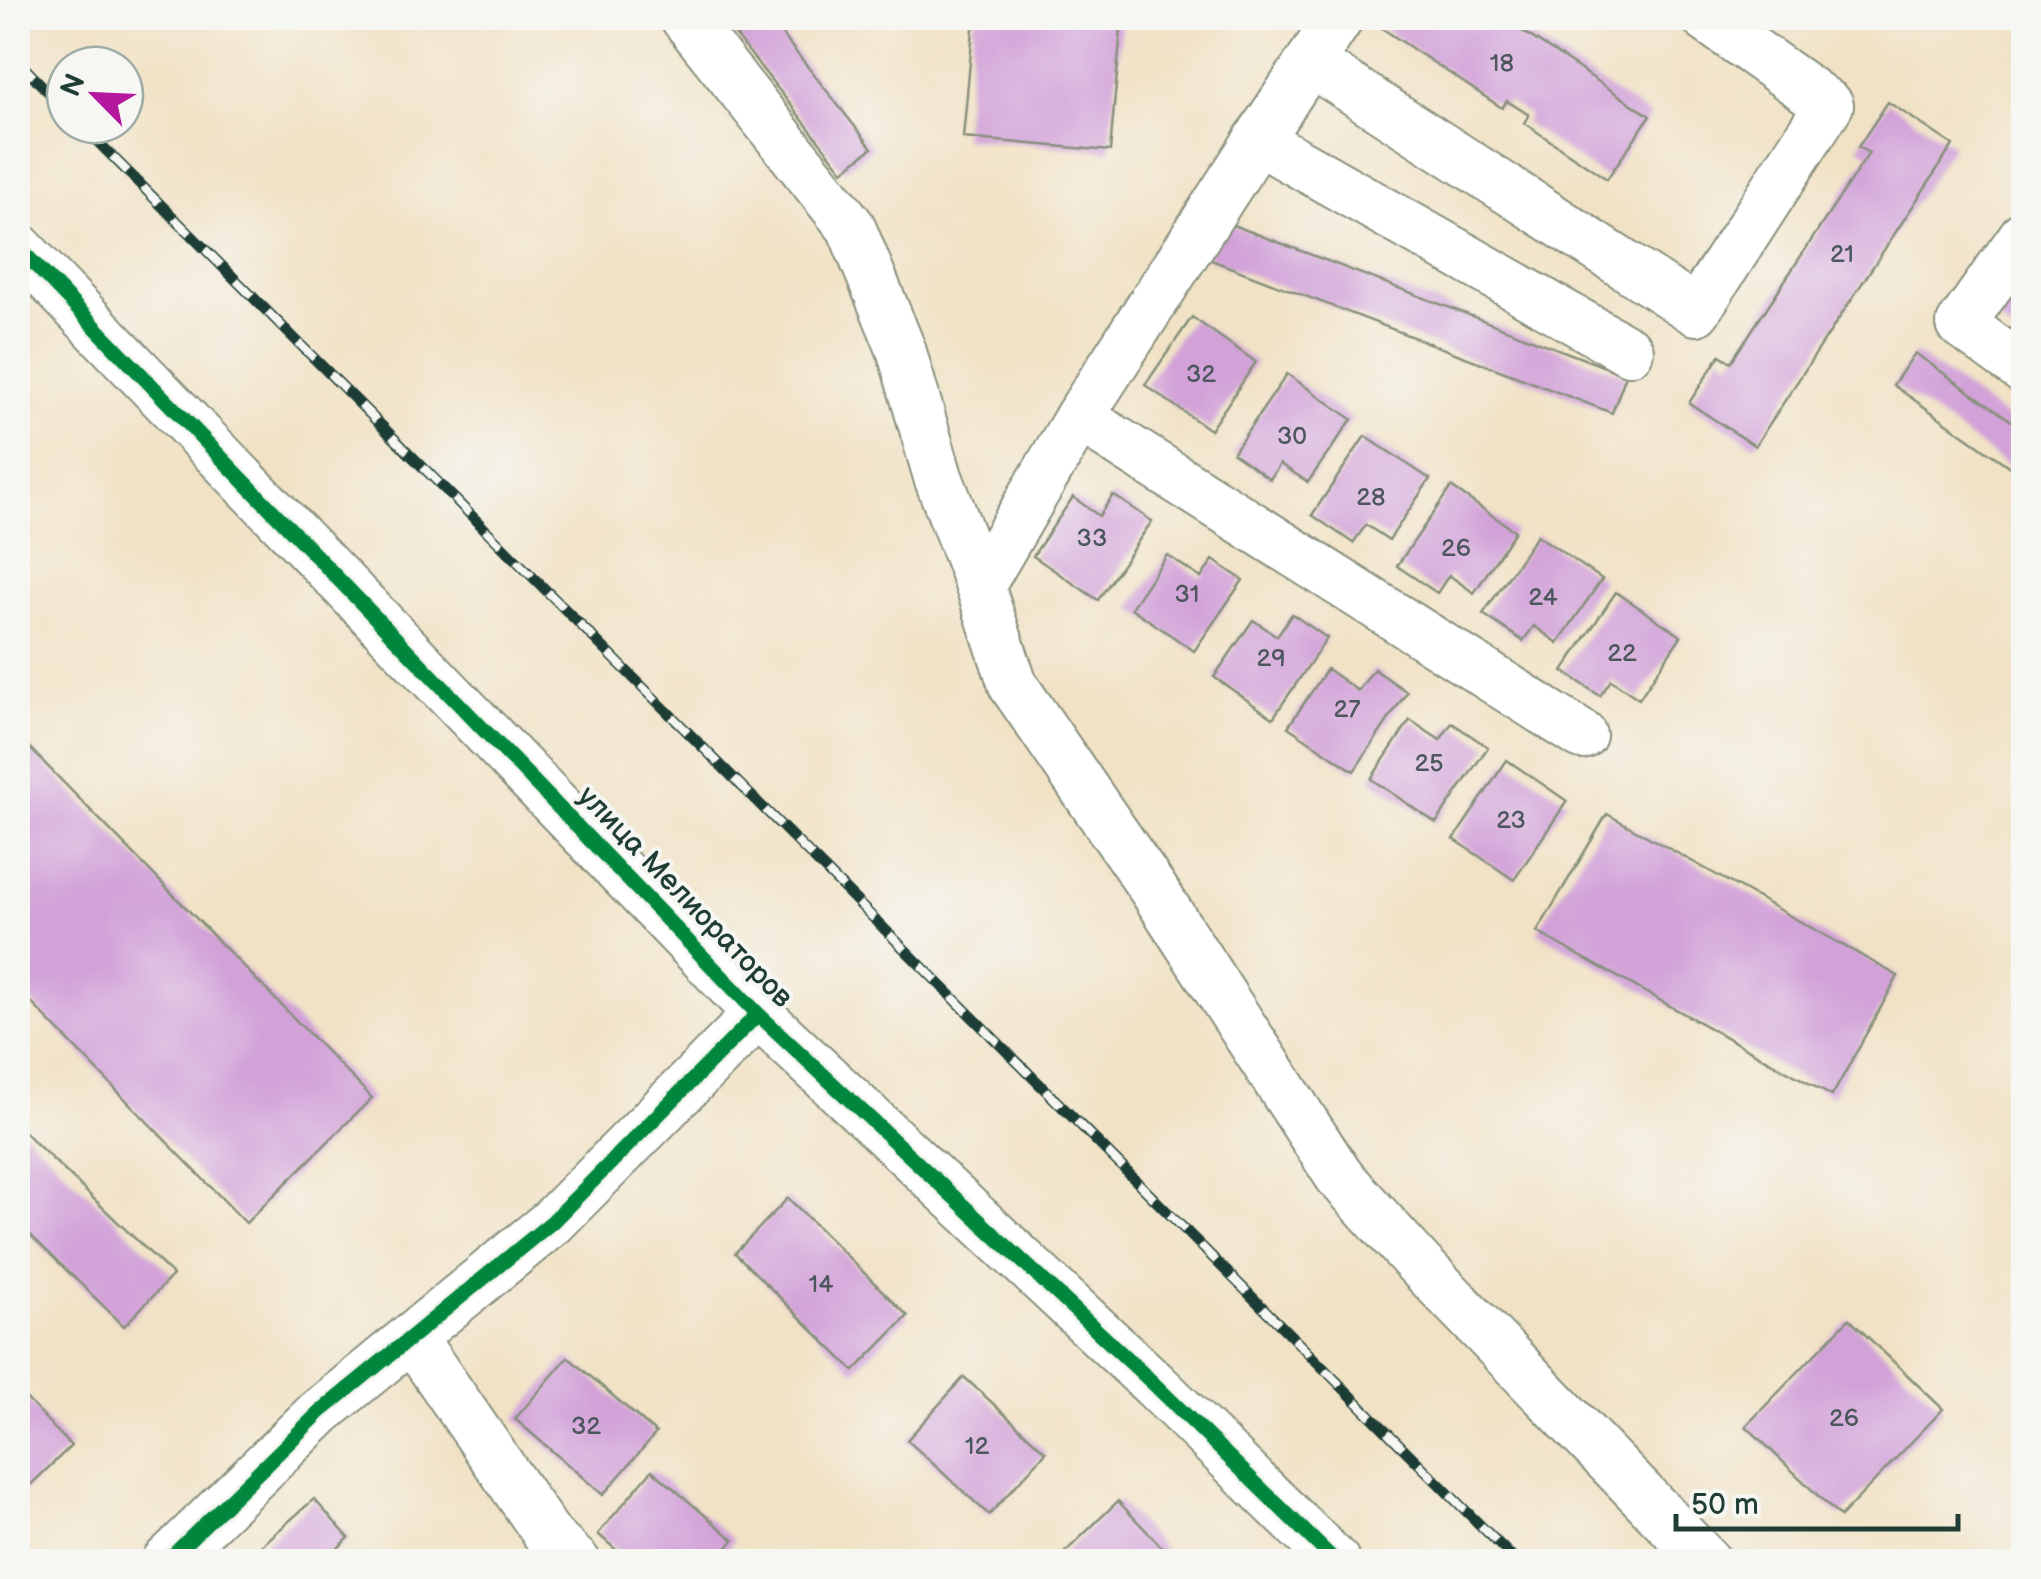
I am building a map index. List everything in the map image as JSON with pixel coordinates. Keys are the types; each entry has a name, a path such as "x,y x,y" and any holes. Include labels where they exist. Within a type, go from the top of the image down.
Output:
{"street":[{"path":"686,18 852,227 901,348 938,477 1013,685 1155,892 1339,1176 1706,1562"},
{"path":"980,586 1079,417 1339,18"},
{"path":"1310,62 1696,310 1829,105 1706,18"},
{"path":"1258,140 1629,351"},
{"path":"2024,236 1961,324 2024,370"},
{"name":"улица Мелиораторов","path":"18,247 758,1014 1155,1384 1336,1562"},
{"path":"1079,417 1582,735"},
{"path":"166,1562 320,1412 552,1222 758,1014"},
{"path":"412,1338 550,1538 576,1562"}],"building":[{"path":"722,18 769,18 872,148 843,171"},
{"path":"974,18 1122,18 1110,151 963,138"},
{"path":"1382,18 1503,18 1650,116 1607,179 1524,123 1529,115 1507,101 1502,108 1377,25"},
{"path":"1888,102 1953,145 1755,446 1689,403 1720,355 1731,362 1869,153 1858,147"},
{"path":"1220,220 1626,375 1612,413 1206,258"},
{"path":"2024,262 2024,339 1987,313"},
{"path":"1192,317 1256,362 1210,430 1145,385"},
{"path":"1915,353 2024,430 2024,477 1893,385"},
{"path":"1287,374 1352,419 1308,482 1280,464 1270,479 1233,453"},
{"path":"1365,436 1430,479 1389,540 1366,525 1353,543 1312,515"},
{"path":"1451,487 1515,531 1474,593 1449,575 1437,593 1397,566"},
{"path":"1113,495 1152,521 1098,600 1033,556 1073,497 1099,516"},
{"path":"1537,535 1602,579 1558,643 1534,626 1523,641 1483,614"},
{"path":"1167,555 1201,578 1213,560 1243,580 1194,651 1131,608"},
{"path":"1616,592 1681,636 1639,699 1611,680 1600,696 1563,671"},
{"path":"1292,614 1327,638 1273,718 1214,677 1253,620 1277,636"},
{"path":"1327,669 1358,691 1374,669 1407,692 1354,771 1288,727"},
{"path":"1410,720 1440,740 1452,723 1488,747 1436,823 1371,779"},
{"path":"18,736 372,1098 246,1223 18,989"},
{"path":"1507,760 1567,801 1514,880 1454,839"},
{"path":"1607,814 1898,976 1832,1096 1537,932"},
{"path":"18,1126 173,1275 124,1326 18,1223"},
{"path":"788,1198 908,1316 854,1371 735,1253"},
{"path":"1849,1319 1943,1409 1840,1517 1746,1426"},
{"path":"568,1357 656,1433 603,1495 515,1419"},
{"path":"964,1377 1046,1452 989,1515 907,1440"},
{"path":"23,1395 71,1446 18,1497 18,1400"},
{"path":"652,1470 734,1540 716,1562 630,1562 598,1534"},
{"path":"314,1499 349,1538 323,1562 273,1562 260,1547"},
{"path":"1118,1501 1176,1562 1063,1562 1059,1558"}],"railway":[{"path":"18,61 45,89"},
{"path":"101,145 1517,1562"}],"cycle path":[{"path":"18,247 758,1014 1155,1385 1336,1562"},
{"path":"166,1562 320,1412 552,1222 758,1014"}]}
